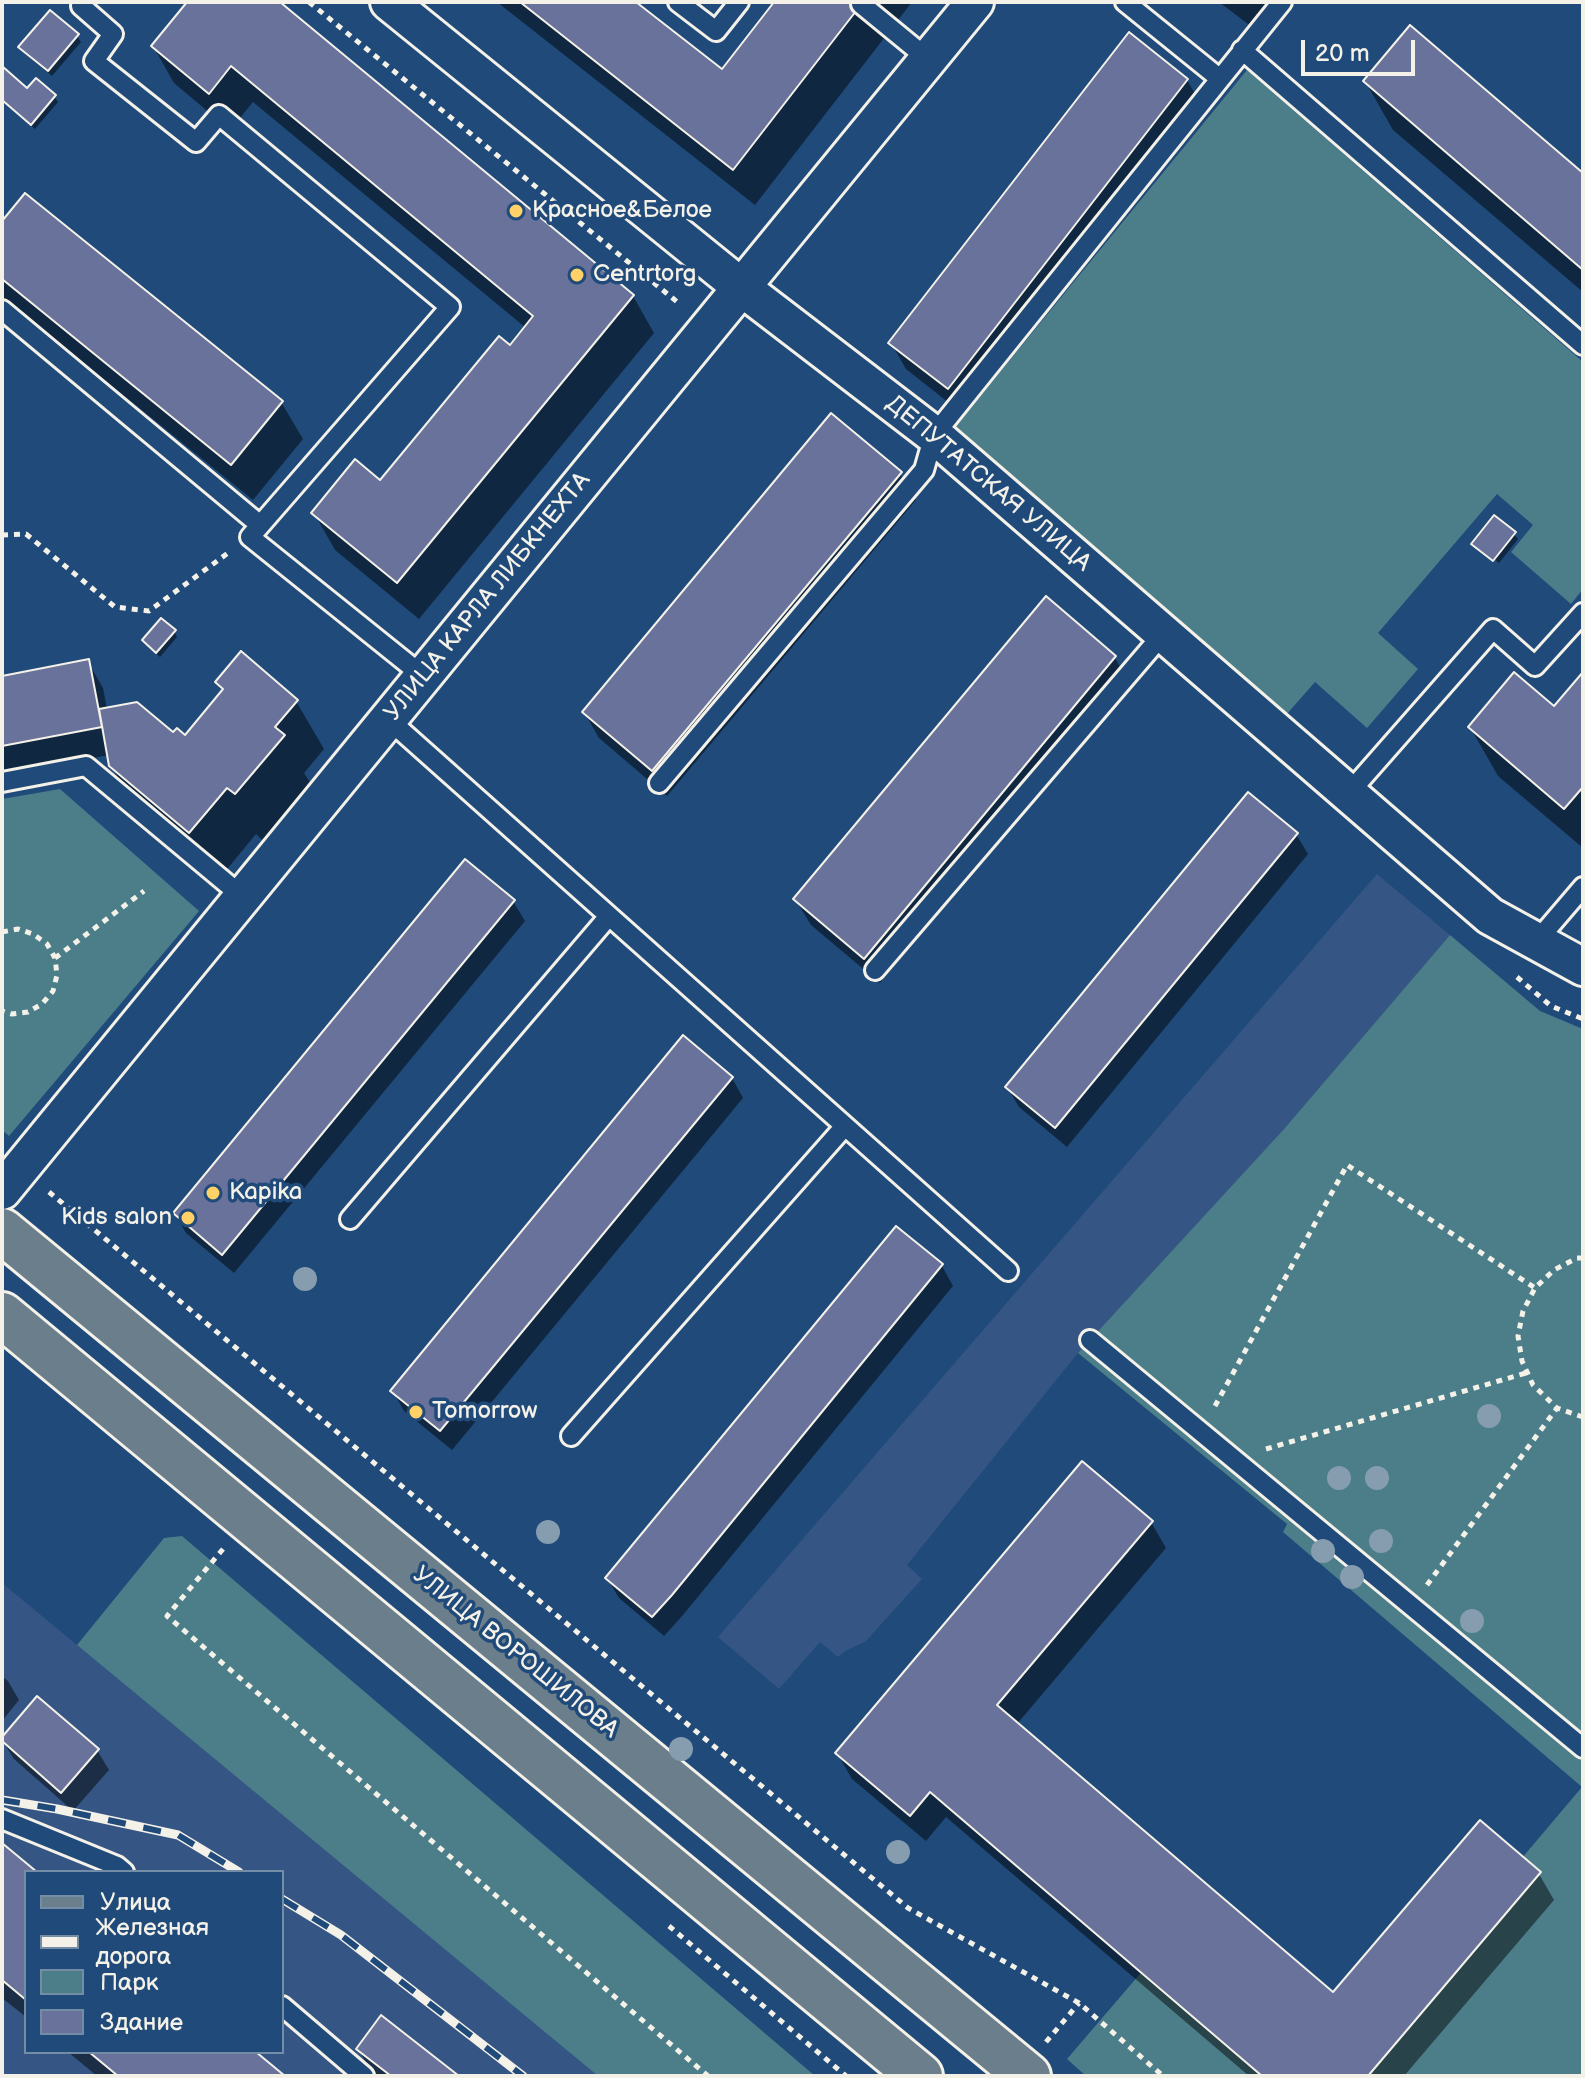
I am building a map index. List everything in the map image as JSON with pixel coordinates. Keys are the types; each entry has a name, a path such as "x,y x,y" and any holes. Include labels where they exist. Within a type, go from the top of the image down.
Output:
{"main road":[{"name":"УЛИЦА ВОРОШИЛОВА","path":"2,1231 1028,2076"},
{"path":"2,1315 920,2076"}],"street":[{"name":"ДЕПУТАТСКАЯ УЛИЦА","path":"389,2 741,287 934,435 1490,916 1583,967"},
{"name":"УЛИЦА КАРЛА ЛИБКНЕХТА","path":"11,1180 975,2"}],"lane":[{"path":"678,2 716,31 739,2"},
{"path":"1125,2 1219,78"},
{"path":"659,783 924,470 934,435 1282,2"},
{"path":"80,3 113,34 94,61 196,142 219,115 450,307 255,531"},
{"path":"861,4 928,59"},
{"path":"1242,50 1583,345"},
{"path":"2,310 423,676"},
{"path":"1348,794 1493,629 1535,666 1583,613"},
{"path":"875,970 1163,634"},
{"path":"388,719 1008,1271"},
{"path":"2,782 86,766 243,897"},
{"path":"1536,942 1583,887"},
{"path":"350,1219 609,916"},
{"path":"571,1436 845,1126"},
{"path":"1090,1340 1583,1748"},
{"path":"2,1819 122,1870"},
{"path":"284,2008 364,2076"}],"path":[{"path":"309,2 708,327"},
{"path":"2,535 26,534 115,607 149,611 255,531"},
{"path":"55,958 144,891"},
{"path":"2,932 18,929 33,934 47,944 55,958 57,975 53,991 42,1004 28,1012 12,1014 2,1011"},
{"path":"1201,1432 1347,1165 1535,1288"},
{"path":"11,1180 908,1908 1079,2003 1163,2076"},
{"path":"1583,1258 1554,1270 1535,1288 1523,1311 1518,1336 1522,1361 1533,1385 1557,1408 1583,1417"},
{"path":"1232,1459 1526,1373"},
{"path":"1410,1607 1557,1408"},
{"path":"223,1549 167,1616 708,2076"}],"shaded area":[{"path":"1377,874 1450,935 1284,1129 1078,1353 907,1565 922,1579 865,1642 838,1657 820,1642 779,1689 718,1637"},
{"path":"2,1583 598,2076 2,2076"}],"green space":[{"path":"1247,70 1583,362 1583,589 1571,604 1511,552 1533,525 1497,494 1378,633 1418,669 1367,728 1315,682 1286,715 956,426"},
{"path":"60,789 199,911 9,1136 2,1130 2,799"},
{"path":"1450,935 1540,1011 1583,1029 1583,2076 1086,2076 1067,2059 1187,1919 1352,2059 1582,1787 1283,1532 1287,1524 1078,1353 1284,1129"},
{"path":"182,1536 815,2076 598,2076 77,1645 164,1538"}],"building":[{"path":"187,2 280,2 634,295 397,583 311,513 355,459 380,480 499,336 510,345 533,316 231,66 209,94 151,46"},
{"path":"520,2 636,2 722,69 774,2 863,2 733,170"},
{"path":"50,10 79,34 48,71 18,47"},
{"path":"1410,25 1583,173 1583,270 1363,81"},
{"path":"1129,32 1188,79 948,389 888,343"},
{"path":"2,66 27,88 36,78 56,95 31,125 2,100"},
{"path":"25,193 283,401 231,465 2,279 2,221"},
{"path":"831,413 902,472 652,771 582,712"},
{"path":"1494,515 1516,532 1493,561 1471,544"},
{"path":"1046,596 1116,656 864,959 793,899"},
{"path":"161,618 176,630 156,653 142,640"},
{"path":"241,651 298,700 275,727 285,735 235,794 227,788 189,833 109,766 99,709 137,702 173,732 177,728 185,735 223,689 215,682"},
{"path":"89,659 102,727 2,746 2,676"},
{"path":"1514,672 1554,706 1583,672 1583,787 1564,809 1468,727"},
{"path":"1248,792 1298,833 1055,1128 1005,1087"},
{"path":"465,859 515,900 222,1255 173,1213"},
{"path":"683,1035 733,1077 440,1431 390,1391"},
{"path":"896,1226 943,1264 652,1617 605,1578"},
{"path":"1082,1461 1153,1521 997,1705 1333,1992 1480,1820 1541,1872 1368,2076 1262,2076 930,1792 910,1816 835,1753"},
{"path":"37,1696 99,1749 61,1793 2,1741 2,1737"},
{"path":"2,1843 35,1870 24,1870 24,1998 2,1980"},
{"path":"381,2015 459,2076 391,2076 356,2049"},
{"path":"91,2054 258,2054 285,2076 118,2076"}],"railway":[{"path":"2,1800 178,1835 236,1870"},
{"path":"284,1900 341,1935 523,2076"}],"place":[{"name":"Красное&Белое","path":"516,211"},
{"name":"Centrtorg","path":"577,275"},
{"name":"Kapika","path":"213,1193"},
{"name":"Kids salon","path":"188,1218"},
{"name":"Tomorrow","path":"416,1412"}]}
